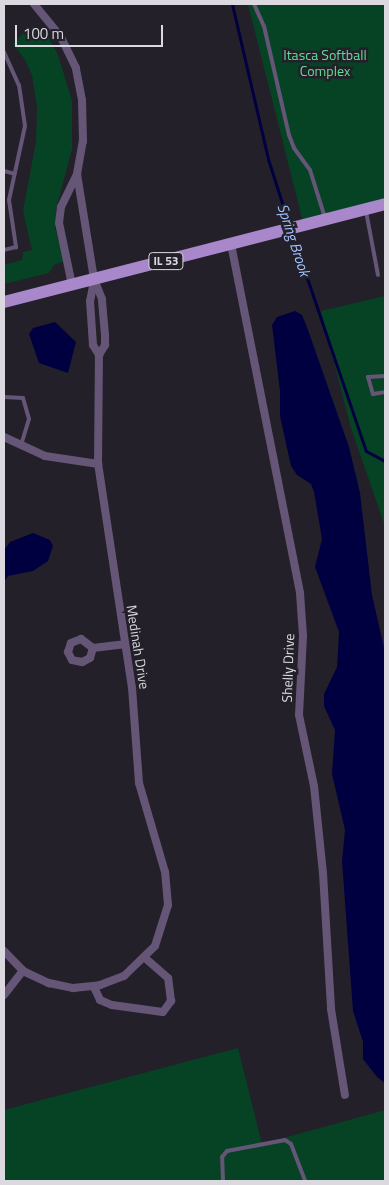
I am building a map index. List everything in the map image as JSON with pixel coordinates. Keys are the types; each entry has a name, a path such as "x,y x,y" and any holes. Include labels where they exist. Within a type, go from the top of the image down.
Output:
{"main road":[{"name":"IL 53","path":"4,302 385,204"}],"street":[{"path":"34,4 61,37 76,68 82,100 83,141 77,174 61,207 59,223 72,285"},
{"path":"77,174 94,279"},
{"name":"Shelly Drive","path":"231,244 300,594 303,636 299,715 314,786 326,907 330,1009 345,1095"},
{"name":"Medinah Drive","path":"94,279 90,301 93,345 99,355"},
{"name":"Medinah Drive","path":"23,971 56,985 94,986 124,976 145,958 158,939 167,915 168,888 139,783 132,688 98,464 99,355 105,345 102,299 94,279"},
{"path":"4,437 46,456 98,464"},
{"path":"93,648 124,644"},
{"path":"4,951 23,971 4,995"},
{"path":"94,986 100,1000 112,1006 163,1012 171,1001 168,978 145,958"}],"lane":[{"path":"254,4 264,26 289,135 296,153 310,170 326,220"},
{"path":"4,52 19,85 24,126 9,215 16,247 4,250"},
{"path":"4,171 15,174"},
{"path":"366,210 378,275"},
{"path":"385,376 368,377 373,394 385,392"},
{"path":"4,397 23,398 29,419 21,446"},
{"path":"223,1181 222,1157 227,1151 285,1140 290,1144 305,1181"}],"green space":[{"name":"Itasca Softball Complex","path":"248,4 385,4 385,202 303,222"},
{"path":"36,26 45,31 58,55 72,101 72,149 56,209 55,228 64,261 54,265 49,273 4,284 4,265 22,260 23,252 32,250 23,211 36,142 37,108 32,75 24,58 13,44 29,27"},
{"path":"385,296 385,526 351,428 321,311"},
{"path":"238,1048 262,1144 385,1110 385,1181 4,1181 4,1110"}],"shaded area":[{"path":"295,311 302,315 307,327 349,447 360,493 372,595 385,652 385,1083 377,1077 363,1059 363,1042 353,1011 342,861 345,830 332,774 335,730 324,706 324,694 337,667 339,632 315,567 322,539 314,492 311,484 297,475 291,466 280,416 280,391 272,325 277,317"},
{"path":"55,322 76,342 68,373 39,363 29,334 33,328"},
{"path":"33,533 50,540 53,546 48,561 33,571 8,576 4,582 4,550 10,542"}],"waterway":[{"name":"Spring Brook","path":"232,4 268,159 289,225"},
{"name":"Spring Brook","path":"291,231 366,451 385,461"}]}
